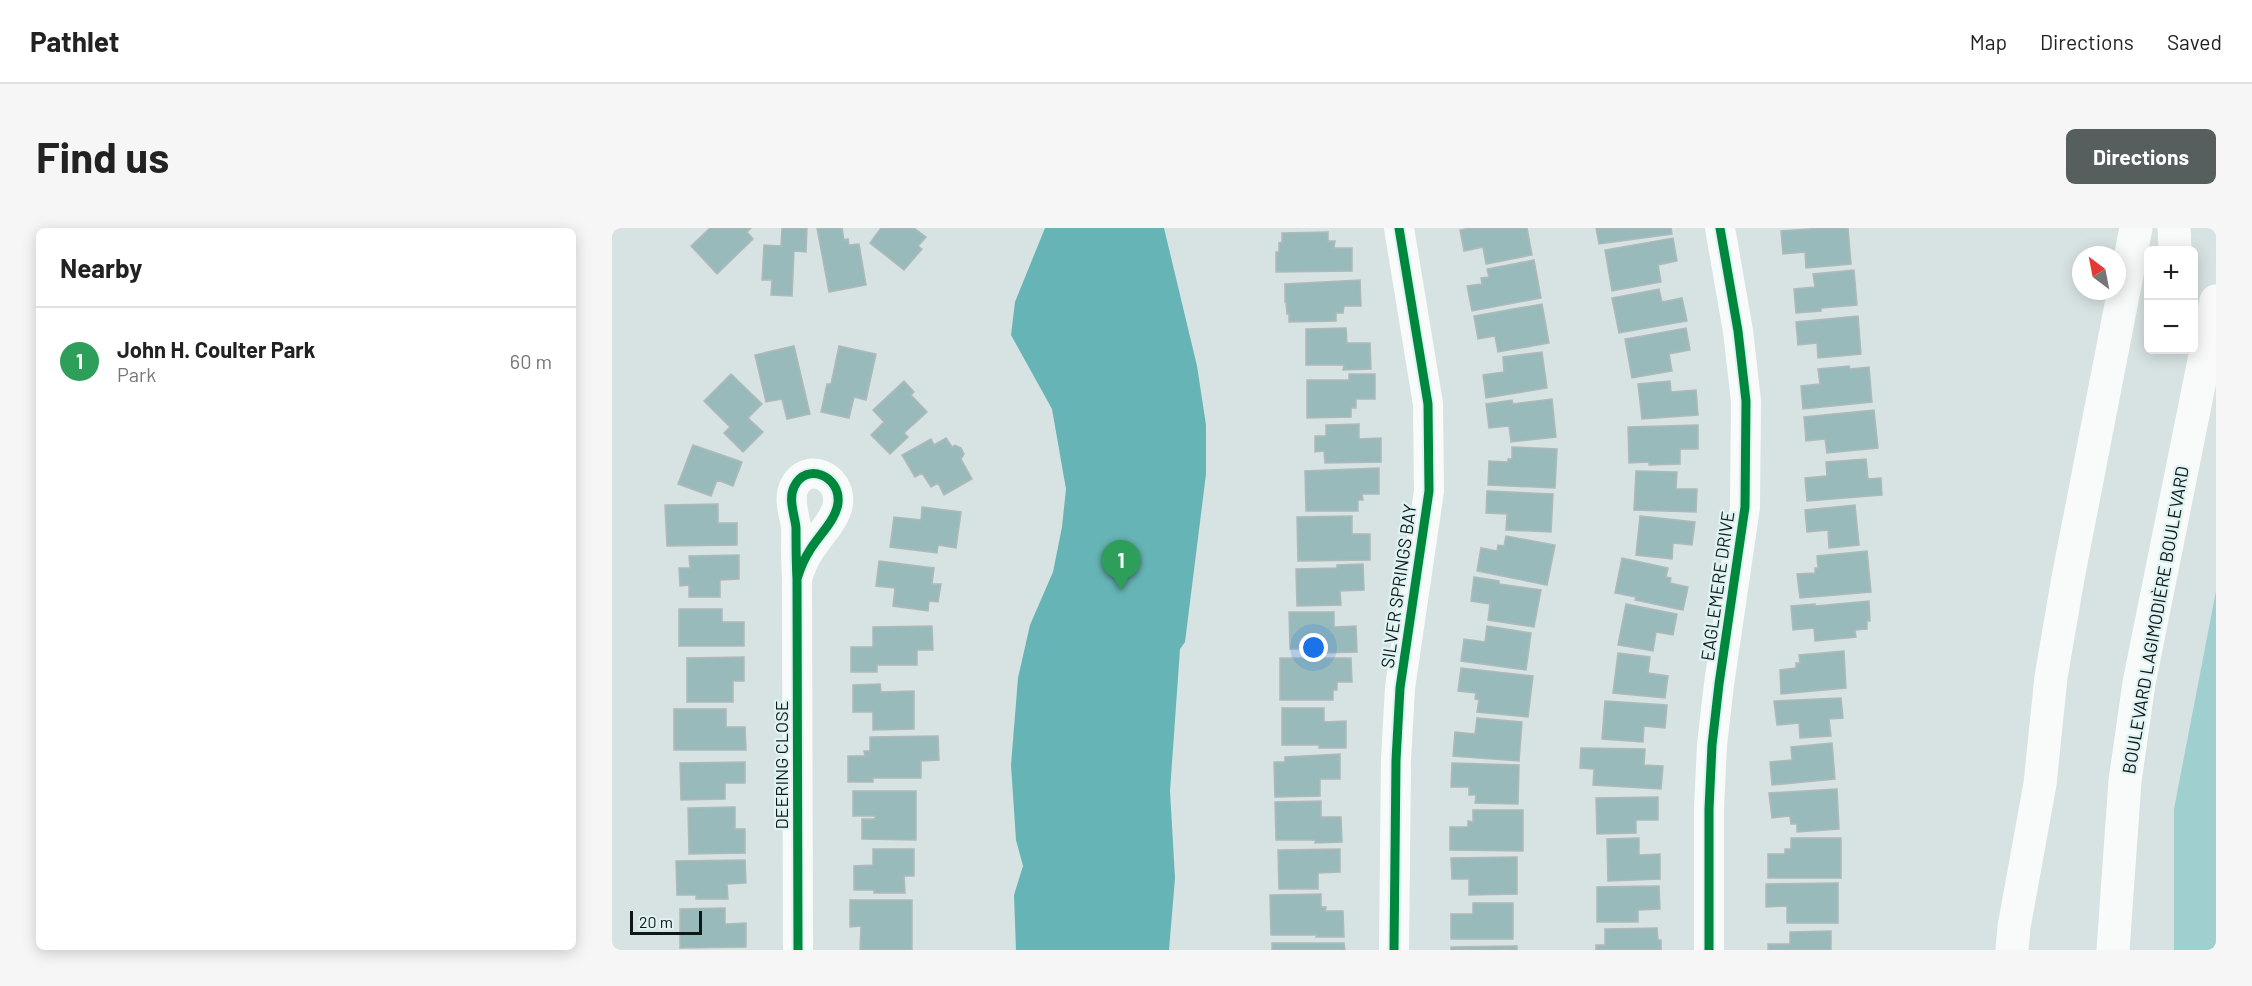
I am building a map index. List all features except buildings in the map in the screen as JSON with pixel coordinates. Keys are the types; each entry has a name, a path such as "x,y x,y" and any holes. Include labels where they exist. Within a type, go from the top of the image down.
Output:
{"main road":[{"path":"2012,950 2014,927 2040,784 2051,677 2068,578 2136,228"},
{"path":"2174,228 2175,246"},
{"name":"BOULEVARD LAGIMODIÈRE BOULEVARD","path":"2113,950 2125,781 2139,683 2216,300"},
{"name":"BOULEVARD LAGIMODIÈRE BOULEVARD","path":"2183,354 2189,435"},
{"path":"2125,781 2135,950"}],"street":[{"name":"SILVER SPRINGS BAY","path":"1394,950 1395,760 1400,688 1429,491 1428,404 1399,228"},
{"name":"EAGLEMERE DRIVE","path":"1709,950 1709,810 1712,745 1745,507 1746,402 1738,331 1720,228"},
{"name":"DEERING CLOSE","path":"797,579 798,950"}],"shaded area":[{"path":"1045,228 1164,228 1197,366 1206,425 1206,474 1185,642 1180,649 1170,791 1175,878 1169,950 1016,950 1014,895 1023,866 1016,840 1011,765 1018,678 1030,625 1053,572 1062,527 1066,489 1052,409 1011,335 1015,302"},
{"path":"2216,591 2216,950 2174,950 2174,809"}],"cycle path":[{"path":"1394,950 1396,760 1400,688 1429,491 1428,404 1399,228"},
{"path":"1709,950 1709,809 1712,745 1745,507 1746,401 1738,331 1720,228"},
{"path":"797,579 806,557 837,509 837,493 834,485 822,475 806,475 799,479 792,492 796,528 797,579 798,950"}],"place":[{"name":"John H. Coulter Park","path":"1121,590"}]}
